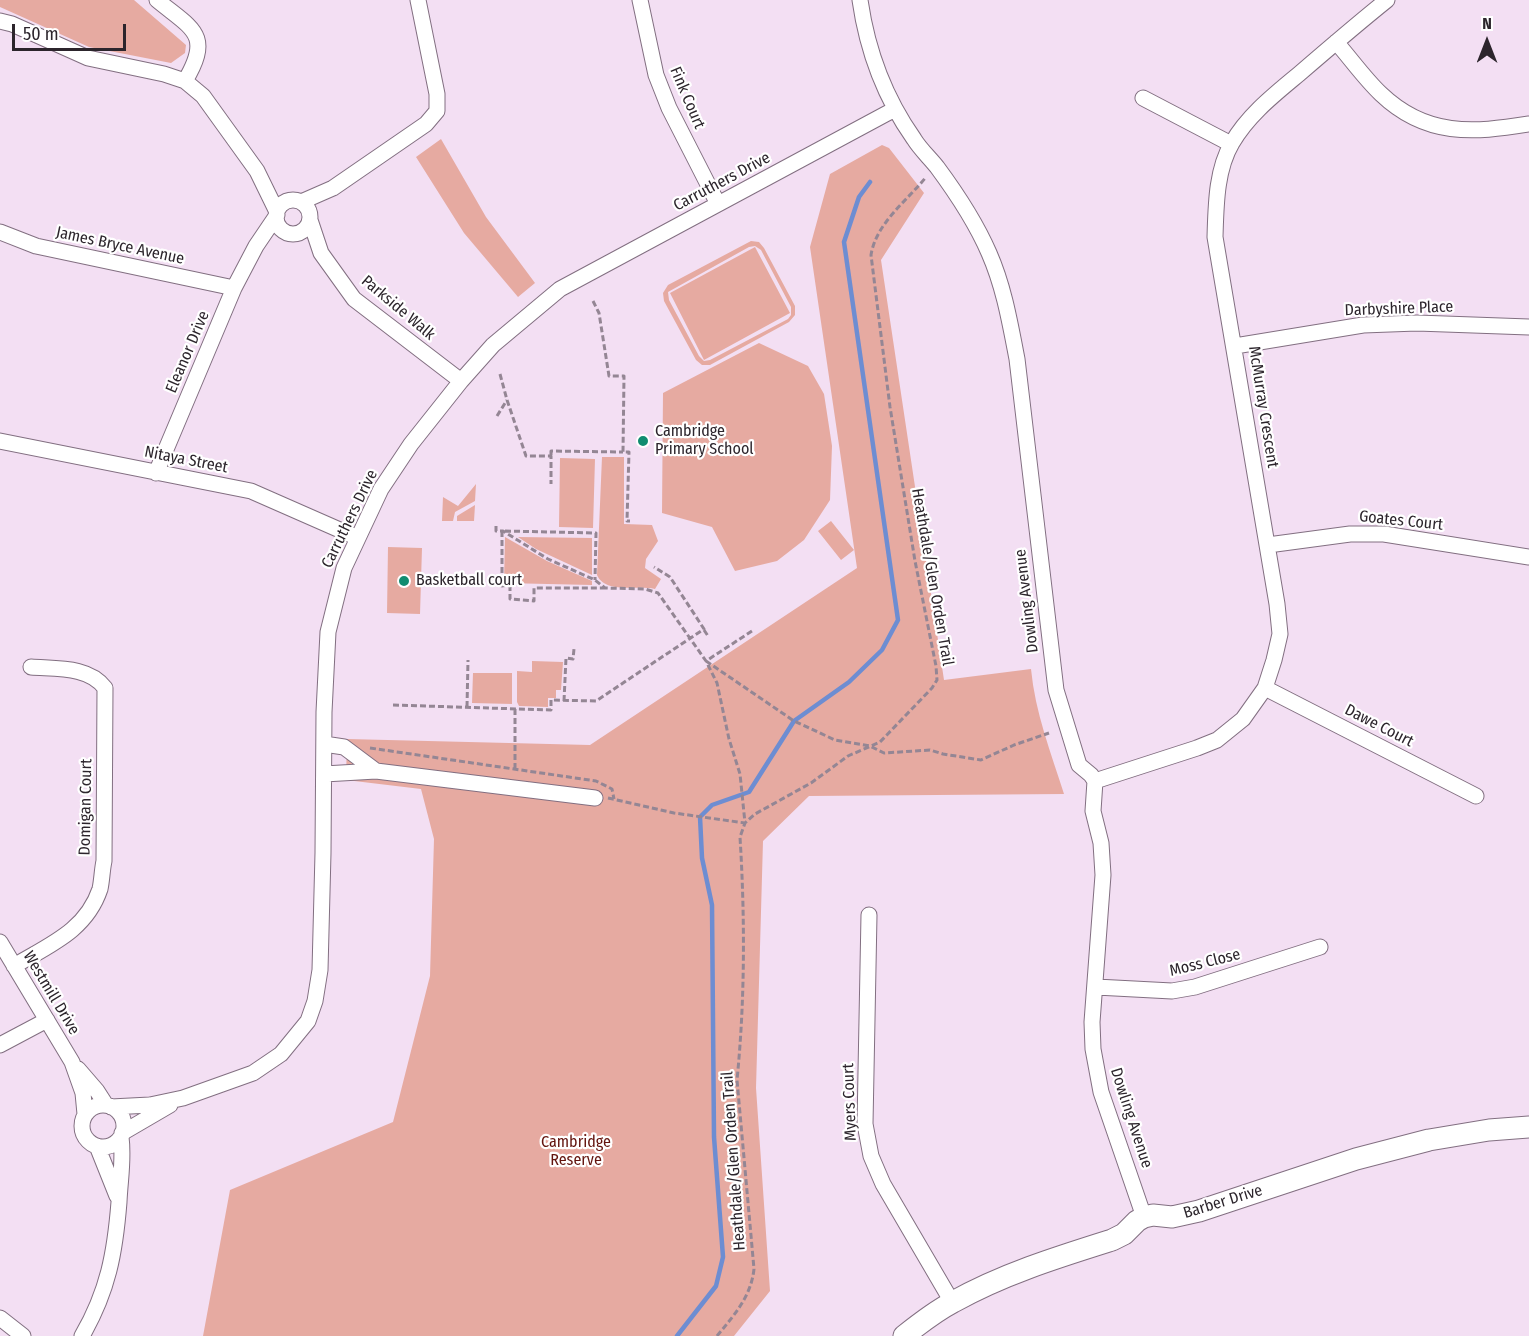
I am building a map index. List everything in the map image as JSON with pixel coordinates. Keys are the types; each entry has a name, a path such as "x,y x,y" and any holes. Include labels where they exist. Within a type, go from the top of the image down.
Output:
{"street":[{"path":"157,0 190,27 198,40 199,52 185,81"},
{"path":"277,213 284,202 298,201 333,188 426,124 437,111 437,94 418,0"},
{"name":"Fink Court","path":"640,0 656,75 669,108 718,204"},
{"name":"Dowling Avenue","path":"860,0 868,45 895,110 915,141 960,200 989,253 1005,303 1017,359 1056,690 1079,765 1095,781 1093,811 1101,843 1103,875 1092,1022 1096,1072 1144,1217"},
{"name":"McMurray Crescent","path":"1095,781 1217,740 1243,719 1265,688 1280,634 1268,545 1215,237 1220,177 1231,144 1248,120 1271,97 1387,0"},
{"path":"0,21 12,24 88,58 164,74 185,81 203,96 257,171 277,213 278,224 285,231 292,233"},
{"path":"1336,42 1381,94 1403,111 1430,125 1458,130 1486,131 1529,124"},
{"path":"1143,98 1231,144"},
{"name":"Carruthers Drive","path":"109,1106 150,1105 183,1098 253,1073 266,1066 292,1043 308,1021 315,1001 320,970 328,632 344,568 381,489 411,444 493,345 560,289 895,110"},
{"path":"257,171 280,191 305,205 310,218"},
{"path":"256,246 304,230 310,218 333,188"},
{"name":"Eleanor Drive","path":"156,473 234,288 256,246 277,213"},
{"name":"Parkside Walk","path":"310,218 321,253 354,299 461,381"},
{"name":"James Bryce Avenue","path":"0,232 36,246 234,288"},
{"name":"Parkside Walk","path":"292,233 321,253"},
{"name":"Darbyshire Place","path":"1235,346 1363,325 1417,323 1529,327"},
{"name":"Nitaya Street","path":"0,441 263,495 358,538"},
{"name":"Goates Court","path":"1268,545 1350,534 1384,534 1529,557"},
{"name":"Domigan Court","path":"14,966 71,933 89,911 100,888 104,861 105,688 98,678 91,675 31,667"},
{"name":"Dawe Court","path":"1265,688 1476,796"},
{"path":"324,744 344,747 376,771"},
{"path":"324,774 376,771 596,798"},
{"name":"Myers Court","path":"869,915 866,1124 871,1156 883,1184 952,1302"},
{"name":"Westmill Drive","path":"0,942 72,1062 109,1106"},
{"name":"Moss Close","path":"1096,987 1172,991 1195,987 1320,947"},
{"path":"0,1045 47,1020"},
{"name":"Westmill Drive","path":"72,1062 83,1093 85,1114"},
{"name":"Carruthers Drive","path":"121,1135 183,1098"},
{"path":"82,1336 96,1310 112,1266 123,1157 121,1135 123,1121 121,1115 109,1106 94,1107 85,1114 82,1120 83,1133 91,1143 97,1146 110,1145 121,1135"},
{"name":"Barber Drive","path":"1144,1217 1153,1215 1172,1217 1199,1211 1356,1159 1429,1140 1489,1130 1529,1127"},
{"path":"97,1146 119,1202"},
{"path":"904,1336 952,1302 1032,1267 1116,1238 1144,1217"},
{"path":"0,1318 23,1336"}],"path":[{"name":"Heathdale/Glen Orden Trail","path":"717,1336 745,1300 754,1269 737,1080 740,1053 743,912 740,837 745,823 755,814 811,783 848,756 880,742 933,688 937,680 890,406 871,255 873,242 880,229 936,166"},
{"path":"593,301 599,314 609,376 624,376 623,452"},
{"path":"500,374 526,456 551,456"},
{"path":"496,416 507,400"},
{"path":"551,484 551,451 629,452 627,521 630,521"},
{"path":"496,526 496,531 596,533 595,580"},
{"path":"502,531 548,559 595,580 605,588"},
{"path":"502,531 502,586 510,585 510,600 534,600 534,588 645,589 658,593 691,638 717,683 729,739 740,774 745,823 674,813 614,799 596,798"},
{"path":"654,567 670,577 708,636"},
{"path":"706,661 752,629"},
{"path":"393,705 551,710 551,700 596,701 704,630"},
{"path":"564,701 566,658 573,659 574,649"},
{"path":"467,707 468,660"},
{"path":"706,661 794,721 835,740 870,746 884,753 930,750 981,760 1048,733"},
{"path":"514,769 515,708"},
{"path":"361,746 596,781 612,789 614,799"}],"green space":[{"path":"0,0 134,0 186,45 185,53 171,63 89,47 0,7"},
{"path":"441,139 486,217 535,283 518,297 464,233 416,157"},
{"name":"Cambridge Reserve","path":"882,145 889,148 924,193 881,260 944,680 1031,669 1040,717 1064,794 809,796 763,841 756,1088 770,1291 734,1336 203,1336 230,1190 393,1122 430,976 434,839 421,789 346,780 347,739 590,745 857,568 810,247 830,174"},
{"path":"751,241 759,242 795,306 795,315 789,322 710,365 702,365 696,360 664,301 663,293 668,285","holes":["755,246 761,250 791,307 791,315 788,319 704,361 699,356 669,300 668,292 749,247"]},
{"path":"755,247 790,313 704,360 670,293"},
{"path":"759,343 808,366 824,394 832,446 830,500 804,540 777,561 735,571 712,527 662,513 663,393"},
{"path":"602,457 624,457 624,524 652,525 658,541 646,559 645,568 661,579 655,589 614,587 601,581 597,575"},
{"path":"560,458 595,459 593,528 559,527"},
{"path":"476,484 475,501 455,512 453,521 442,521 443,497 458,506"},
{"path":"475,505 474,521 457,521 457,516"},
{"path":"831,521 854,550 841,560 818,531"},
{"path":"505,537 547,561 592,581 592,585 504,583"},
{"path":"518,537 592,538 592,575 536,549"},
{"name":"Basketball court","path":"388,547 422,548 420,614 387,613"},
{"path":"532,661 563,662 561,690 556,690 556,698 548,698 548,707 519,706 517,702 517,671 532,672"},
{"path":"473,673 512,673 512,704 472,703"}],"waterway":[{"path":"677,1336 716,1286 723,1257 714,1137 712,905 702,858 700,817 712,805 749,792 794,721 849,682 882,650 898,620 844,242 859,197 870,182"}],"place":[{"name":"Cambridge Primary School","path":"643,441"},
{"name":"Basketball court","path":"404,581"}]}
